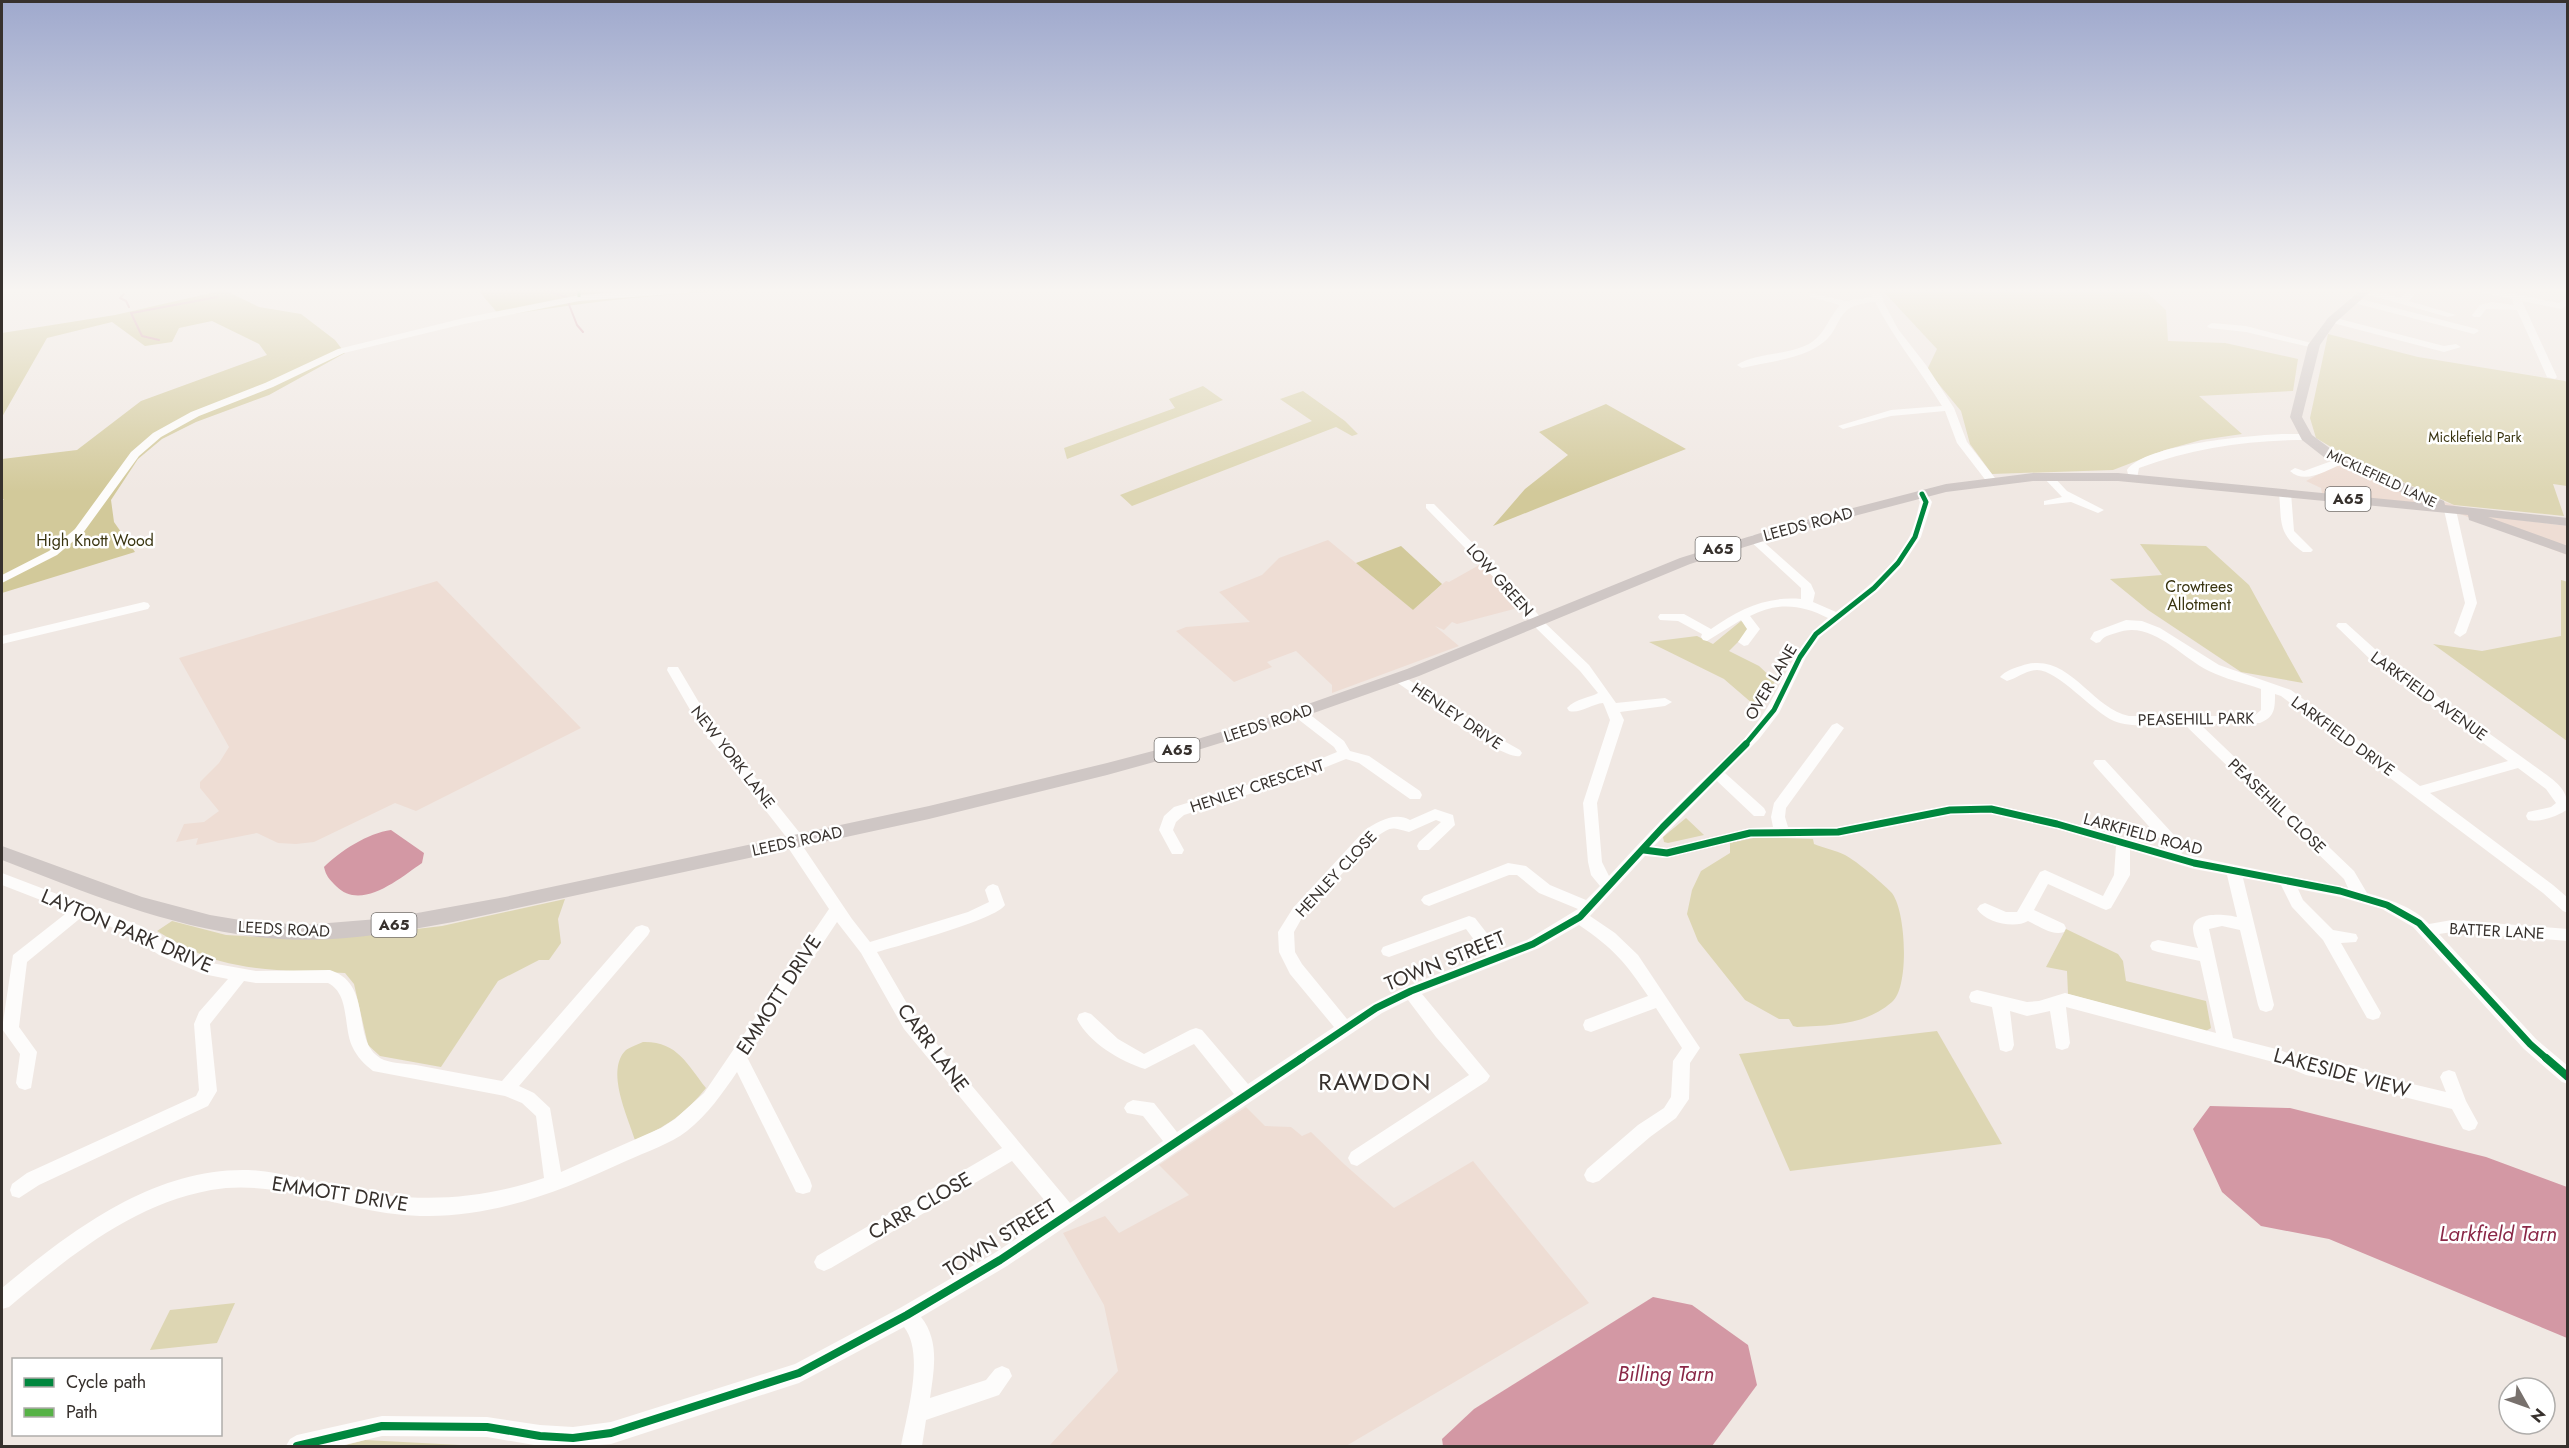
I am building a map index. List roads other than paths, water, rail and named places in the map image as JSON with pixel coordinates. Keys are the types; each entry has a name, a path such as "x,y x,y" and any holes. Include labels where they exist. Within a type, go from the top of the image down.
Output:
{"main road":[{"path":"2307,437 2296,417 2311,358"},
{"name":"MICKLEFIELD LANE","path":"2307,437 2340,461 2413,500"},
{"name":"LEEDS ROAD","path":"2,853 79,883 196,920 279,932 329,933 412,922 795,841 1100,772 1299,713 1400,678 1538,623 1657,570 1753,538 1922,494 1991,480 2047,476 2133,476 2285,493 2413,500 2453,510"},
{"path":"2453,510 2568,551"},
{"name":"A65","path":"2453,510 2568,522"}],"street":[{"path":"2,580 53,553 80,531 135,454 157,435 195,414 269,385 327,358"},
{"path":"1742,365 1770,358"},
{"path":"1916,358 1949,408 1962,443 1991,480"},
{"path":"2543,358 2552,377"},
{"path":"1843,426 1891,413 1949,408"},
{"path":"2133,476 2132,470 2135,466 2174,452 2207,444 2241,438 2307,437"},
{"path":"2295,471 2304,475 2340,461"},
{"path":"2047,476 2053,486 2071,499 2098,510"},
{"path":"2285,493 2287,507 2285,523 2291,538 2307,550"},
{"name":"OVER LANE","path":"1644,850 1663,827 1754,736 1774,710 1800,657 1816,634 1874,588 1898,563 1918,528 1926,502 1922,494"},
{"path":"2048,503 2071,499"},
{"name":"LOW GREEN","path":"1430,506 1523,603 1538,623 1583,665 1601,686 1610,703"},
{"path":"2453,510 2471,603 2460,633"},
{"path":"1753,538 1806,587 1809,593 1806,604"},
{"path":"1664,617 1680,617 1709,635 1742,614 1790,600 1820,607 1836,617"},
{"path":"2,640 144,606"},
{"path":"1742,614 1754,629 1744,642"},
{"name":"LARKFIELD DRIVE","path":"2096,639 2098,634 2126,624 2142,625 2156,631 2184,651 2214,668 2286,693 2548,889 2568,907"},
{"name":"LARKFIELD AVENUE","path":"2342,626 2381,662 2550,784 2560,794 2564,804 2555,811 2534,816"},
{"name":"PEASEHILL PARK","path":"2007,677 2033,667 2043,666 2119,718 2242,720 2263,717 2268,711 2270,702 2268,687"},
{"name":"NEW YORK LANE","path":"673,670 705,724 795,841"},
{"name":"HENLEY DRIVE","path":"1400,678 1483,735 1515,753"},
{"path":"1574,708 1588,700 1610,703 1665,702"},
{"path":"1609,886 1597,870 1590,803 1617,720 1610,703"},
{"path":"1299,713 1339,744 1345,754 1364,759 1415,795"},
{"name":"PEASEHILL CLOSE","path":"2187,720 2349,875 2361,897"},
{"path":"1782,832 1778,818 1779,807 1837,728"},
{"name":"HENLEY CRESCENT","path":"1177,850 1166,830 1169,820 1179,811 1291,776 1328,763 1345,754"},
{"path":"2100,763 2169,839 2176,858"},
{"path":"2419,792 2520,763"},
{"path":"1718,774 1759,812"},
{"name":"LARKFIELD ROAD","path":"1644,850 1668,853 1750,833 1838,832 1950,810 1983,809 2021,814 2176,858 2361,897 2401,911 2427,930 2530,1044 2568,1077"},
{"name":"HENLEY CLOSE","path":"1345,1028 1296,969 1287,952 1286,932 1298,912 1370,834 1383,825 1401,817 1409,827 1435,814 1448,819 1448,825 1424,846"},
{"name":"CARR LANE","path":"795,841 837,909 867,949 910,1024 1068,1215"},
{"path":"1984,909 2004,918 2022,918 2045,876 2106,904 2121,875 2123,843"},
{"name":"TOWN STREET","path":"297,1446 382,1426 487,1427 540,1436 573,1438 611,1433 799,1373 907,1315 1000,1260 1376,1008 1411,991 1533,944 1566,927 1585,912 1644,850"},
{"path":"1429,900 1508,869 1521,870 1534,884 1585,912 1632,959 1692,1048 1682,1061 1680,1099 1670,1113 1644,1131 1593,1175"},
{"path":"2235,871 2266,1005"},
{"name":"LAYTON PARK DRIVE","path":"2,879 135,930 165,951 209,969 256,977 330,976 339,979 348,992 359,1043 367,1057 379,1066 506,1089 528,1098 544,1113 554,1184"},
{"path":"2287,881 2297,903 2329,936 2373,1013"},
{"path":"867,949 973,916 997,905 993,890"},
{"path":"25,1083 29,1052 10,1029 19,959 82,909"},
{"name":"EMMOTT DRIVE","path":"2,1300 73,1243 107,1221 142,1203 199,1184 251,1179 380,1204 443,1208 512,1198 554,1184 667,1134 681,1125 710,1098 837,909"},
{"path":"2025,912 2058,928"},
{"path":"2226,1043 2201,927 2209,920 2220,919 2246,925"},
{"path":"1389,951 1469,922 1496,957"},
{"name":"BATTER LANE","path":"2427,930 2452,926 2568,934"},
{"path":"506,1089 642,931"},
{"path":"2329,936 2350,938"},
{"path":"2158,946 2206,956"},
{"path":"19,1190 33,1179 194,1107 202,1101 208,1091 202,1024 205,1017 241,974"},
{"path":"1357,1158 1480,1076 1411,991"},
{"name":"LAKESIDE VIEW","path":"1977,997 2027,1009 2065,1000 2280,1057 2306,1068 2331,1073 2353,1072 2380,1084 2458,1102"},
{"path":"1591,1025 1660,999"},
{"path":"2000,1002 2006,1046"},
{"path":"2057,1003 2062,1043"},
{"path":"1085,1019 1126,1052 1144,1062 1196,1035 1246,1095"},
{"path":"738,1057 803,1186"},
{"path":"2449,1077 2469,1124"},
{"path":"1133,1108 1148,1108 1175,1143"},
{"name":"CARR CLOSE","path":"824,1262 1015,1150"},
{"path":"907,1315 921,1333 925,1360 912,1446"},
{"path":"918,1412 992,1388 1002,1376"}],"water":[{"path":"391,830 424,853 422,863 392,884 368,894 346,893 336,886 324,867 338,855 364,839"},
{"name":"Larkfield Tarn","path":"2210,1106 2290,1108 2486,1157 2567,1187 2567,1338 2329,1239 2261,1226 2222,1192 2193,1129"},
{"name":"Billing Tarn","path":"1653,1297 1692,1305 1748,1345 1757,1385 1712,1446 1443,1446 1442,1439 1474,1409"}],"district":[{"name":"RAWDON","path":"1375,1081"}],"park label":[{"name":"Micklefield Park","path":"2475,437"},
{"name":"High Knott Wood","path":"95,540"},
{"name":"Crowtrees Allotment","path":"2199,595"}]}
